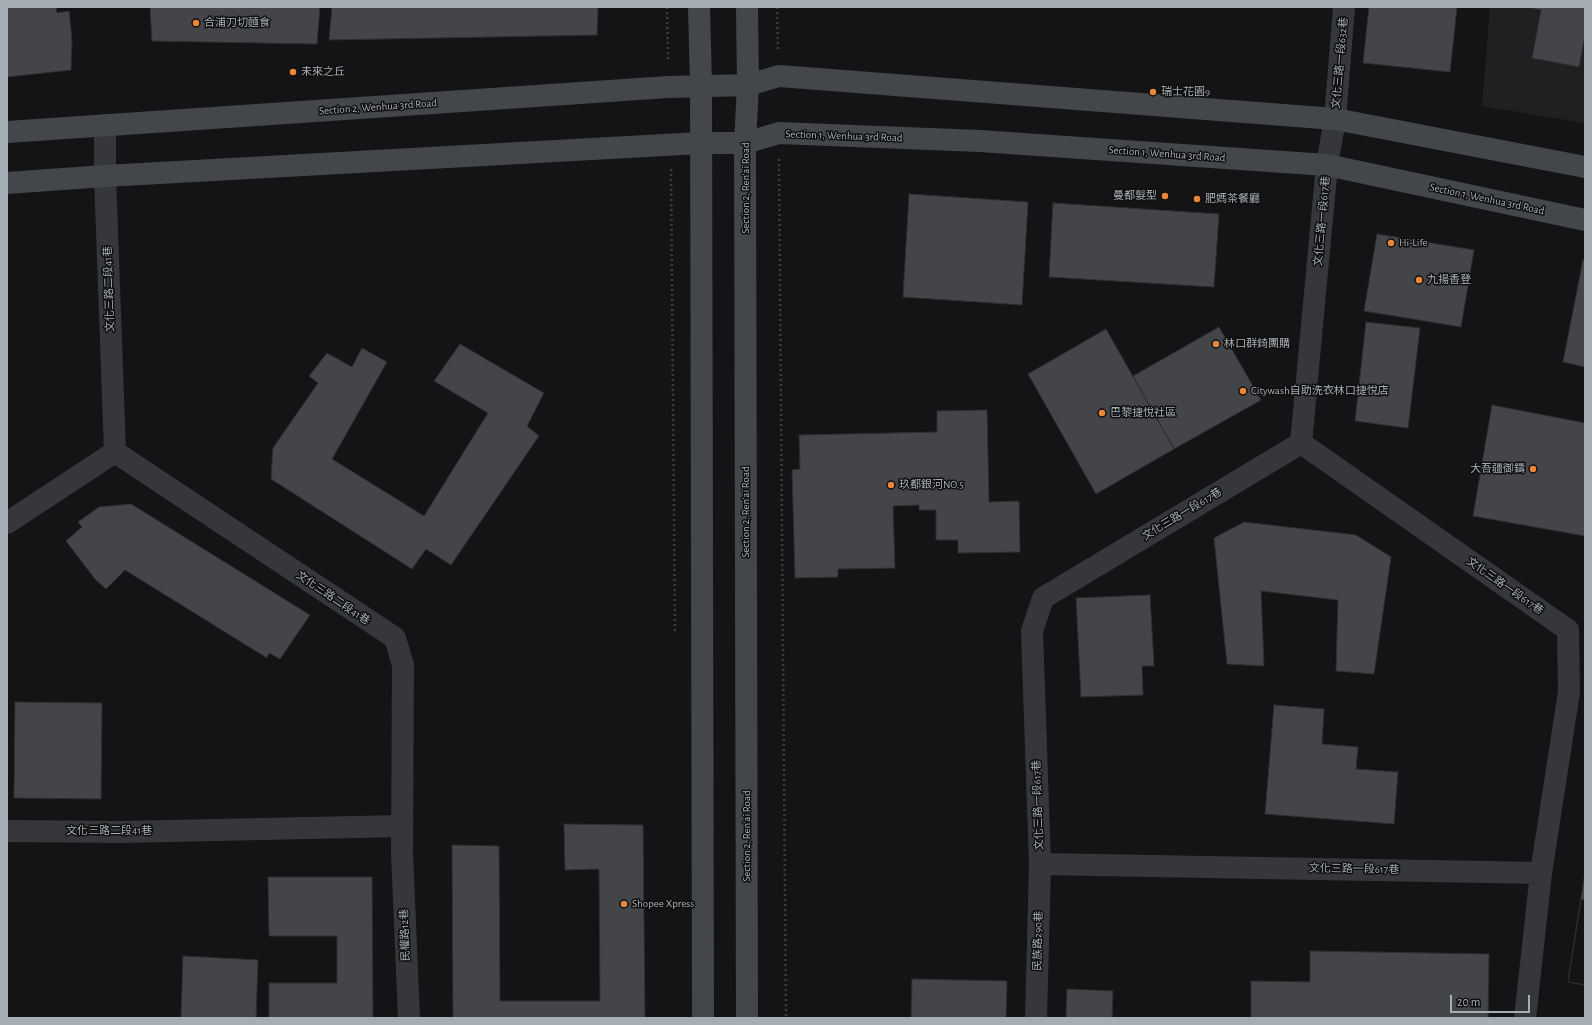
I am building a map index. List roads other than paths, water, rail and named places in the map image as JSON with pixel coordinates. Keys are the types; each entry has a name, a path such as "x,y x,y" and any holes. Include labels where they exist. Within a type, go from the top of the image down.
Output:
{"street":[{"path":"699,7 701,85 703,1018"},
{"name":"Section 2, Ren'ai Road","path":"747,7 747,1018"},
{"name":"文化三路一段632巷","path":"1335,119 1344,7"},
{"path":"748,85 779,76 1335,119 1585,167"},
{"name":"Section 2, Wenhua 3rd Road","path":"7,132 668,87 748,85"},
{"name":"文化三路一段617巷","path":"1301,443 1327,165 1335,119"},
{"name":"文化三路二段41巷","path":"105,125 105,176 115,452 395,638 403,665 402,853"},
{"name":"Section 1, Wenhua 3rd Road","path":"746,143 778,133 980,140 1327,165 1585,220"},
{"path":"7,183 105,176 671,144 746,143"},
{"name":"文化三路一段617巷","path":"1301,443 1576,631 1569,692 1541,872 1525,1018"},
{"name":"文化三路一段617巷","path":"1301,443 1043,598 1032,631 1040,864 1541,872"},
{"path":"7,523 115,452"},
{"name":"文化三路二段41巷","path":"7,831 122,832 402,826"},
{"name":"民權路12巷","path":"402,853 409,1018"},
{"name":"民族路290巷","path":"1036,1018 1040,864"}],"place":[{"name":"合浦刀切麵食","path":"196,23"},
{"name":"未來之丘","path":"293,72"},
{"name":"瑞士花園9","path":"1153,92"},
{"name":"曼都髮型","path":"1165,196"},
{"name":"肥媽茶餐廳","path":"1197,199"},
{"name":"Hi-Life","path":"1391,243"},
{"name":"九揚香登","path":"1419,280"},
{"name":"林口群錡團購","path":"1216,344"},
{"name":"Citywash自助洗衣林口捷悅店","path":"1243,391"},
{"name":"巴黎捷悅社區","path":"1102,413"},
{"name":"大吾疆御鑄","path":"1533,469"},
{"name":"玖都銀河NO.5","path":"891,485"},
{"name":"Shopee Xpress","path":"624,904"}]}
